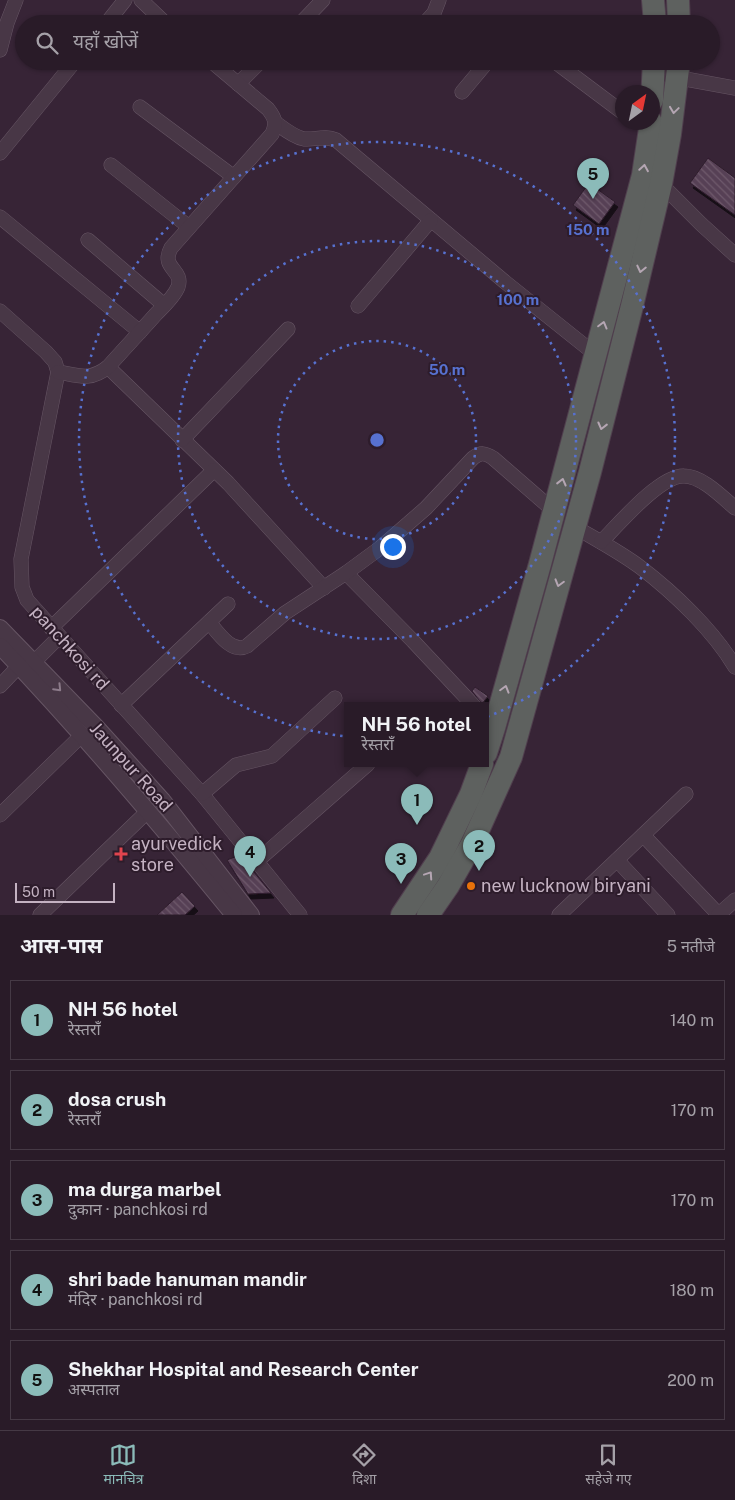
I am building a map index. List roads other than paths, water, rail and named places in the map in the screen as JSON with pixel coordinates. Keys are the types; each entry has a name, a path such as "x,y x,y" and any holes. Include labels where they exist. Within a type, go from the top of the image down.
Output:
{"highway":[{"path":"653,0 654,15"},
{"path":"678,0 679,15"},
{"path":"653,85 654,70"},
{"path":"428,915 448,886 472,844 511,756 590,472 661,184 679,70"},
{"path":"490,723 554,511 643,175 647,130"},
{"path":"402,915 440,858 471,794 481,767"}],"street":[{"path":"0,50 7,23 16,0"},
{"path":"113,15 125,0"},
{"path":"141,0 157,15"},
{"path":"309,15 323,0"},
{"path":"432,15 438,0"},
{"path":"0,153 68,70"},
{"path":"222,70 268,109 276,123 294,136 304,139 329,137 336,140 505,282 595,354"},
{"path":"238,84 252,70"},
{"path":"462,92 480,70"},
{"path":"566,70 615,107"},
{"path":"682,70 735,88"},
{"path":"140,106 234,177"},
{"path":"0,311 46,352 55,362 58,372 88,376 98,374 108,367 175,292 179,280 168,261 171,248 268,139 276,123"},
{"path":"111,165 189,227"},
{"path":"661,184 735,255"},
{"path":"0,217 140,332"},
{"path":"358,306 431,220"},
{"path":"88,240 164,305"},
{"path":"182,440 288,329"},
{"path":"108,367 255,511 324,588"},
{"name":"panchkosi rd","path":"58,372 21,559 22,587 27,600 202,794 300,915"},
{"path":"209,622 236,648 242,649 247,646 275,620 380,548 426,508 478,454 484,453 493,458 554,511"},
{"path":"0,686 26,664 214,470"},
{"path":"601,542 660,484 672,477 685,475 702,482 735,508"},
{"path":"575,527 641,568 686,608 716,640 735,667"},
{"path":"346,573 407,634 470,702"},
{"path":"121,705 228,604"},
{"name":"Jaunpur Road","path":"0,628 82,735 237,912"},
{"name":"Jaunpur Road","path":"0,646 26,664 97,728 162,800 237,912"},
{"path":"202,794 236,765 272,756 335,698"},
{"path":"0,815 82,735"},
{"path":"257,861 365,767"},
{"path":"559,915 686,794"},
{"path":"40,915 148,811"},
{"path":"643,835 719,915 735,900"},
{"path":"617,860 668,915"}],"place":[{"name":"Shekhar Hospital and Research Center","path":"593,199"},
{"name":"NH 56 hotel","path":"417,825"},
{"name":"ayurvedick store","path":"121,854"},
{"name":"dosa crush","path":"479,871"},
{"name":"shri bade hanuman mandir","path":"250,877"},
{"name":"ma durga marbel","path":"401,884"},
{"name":"new lucknow biryani","path":"471,886"}]}
